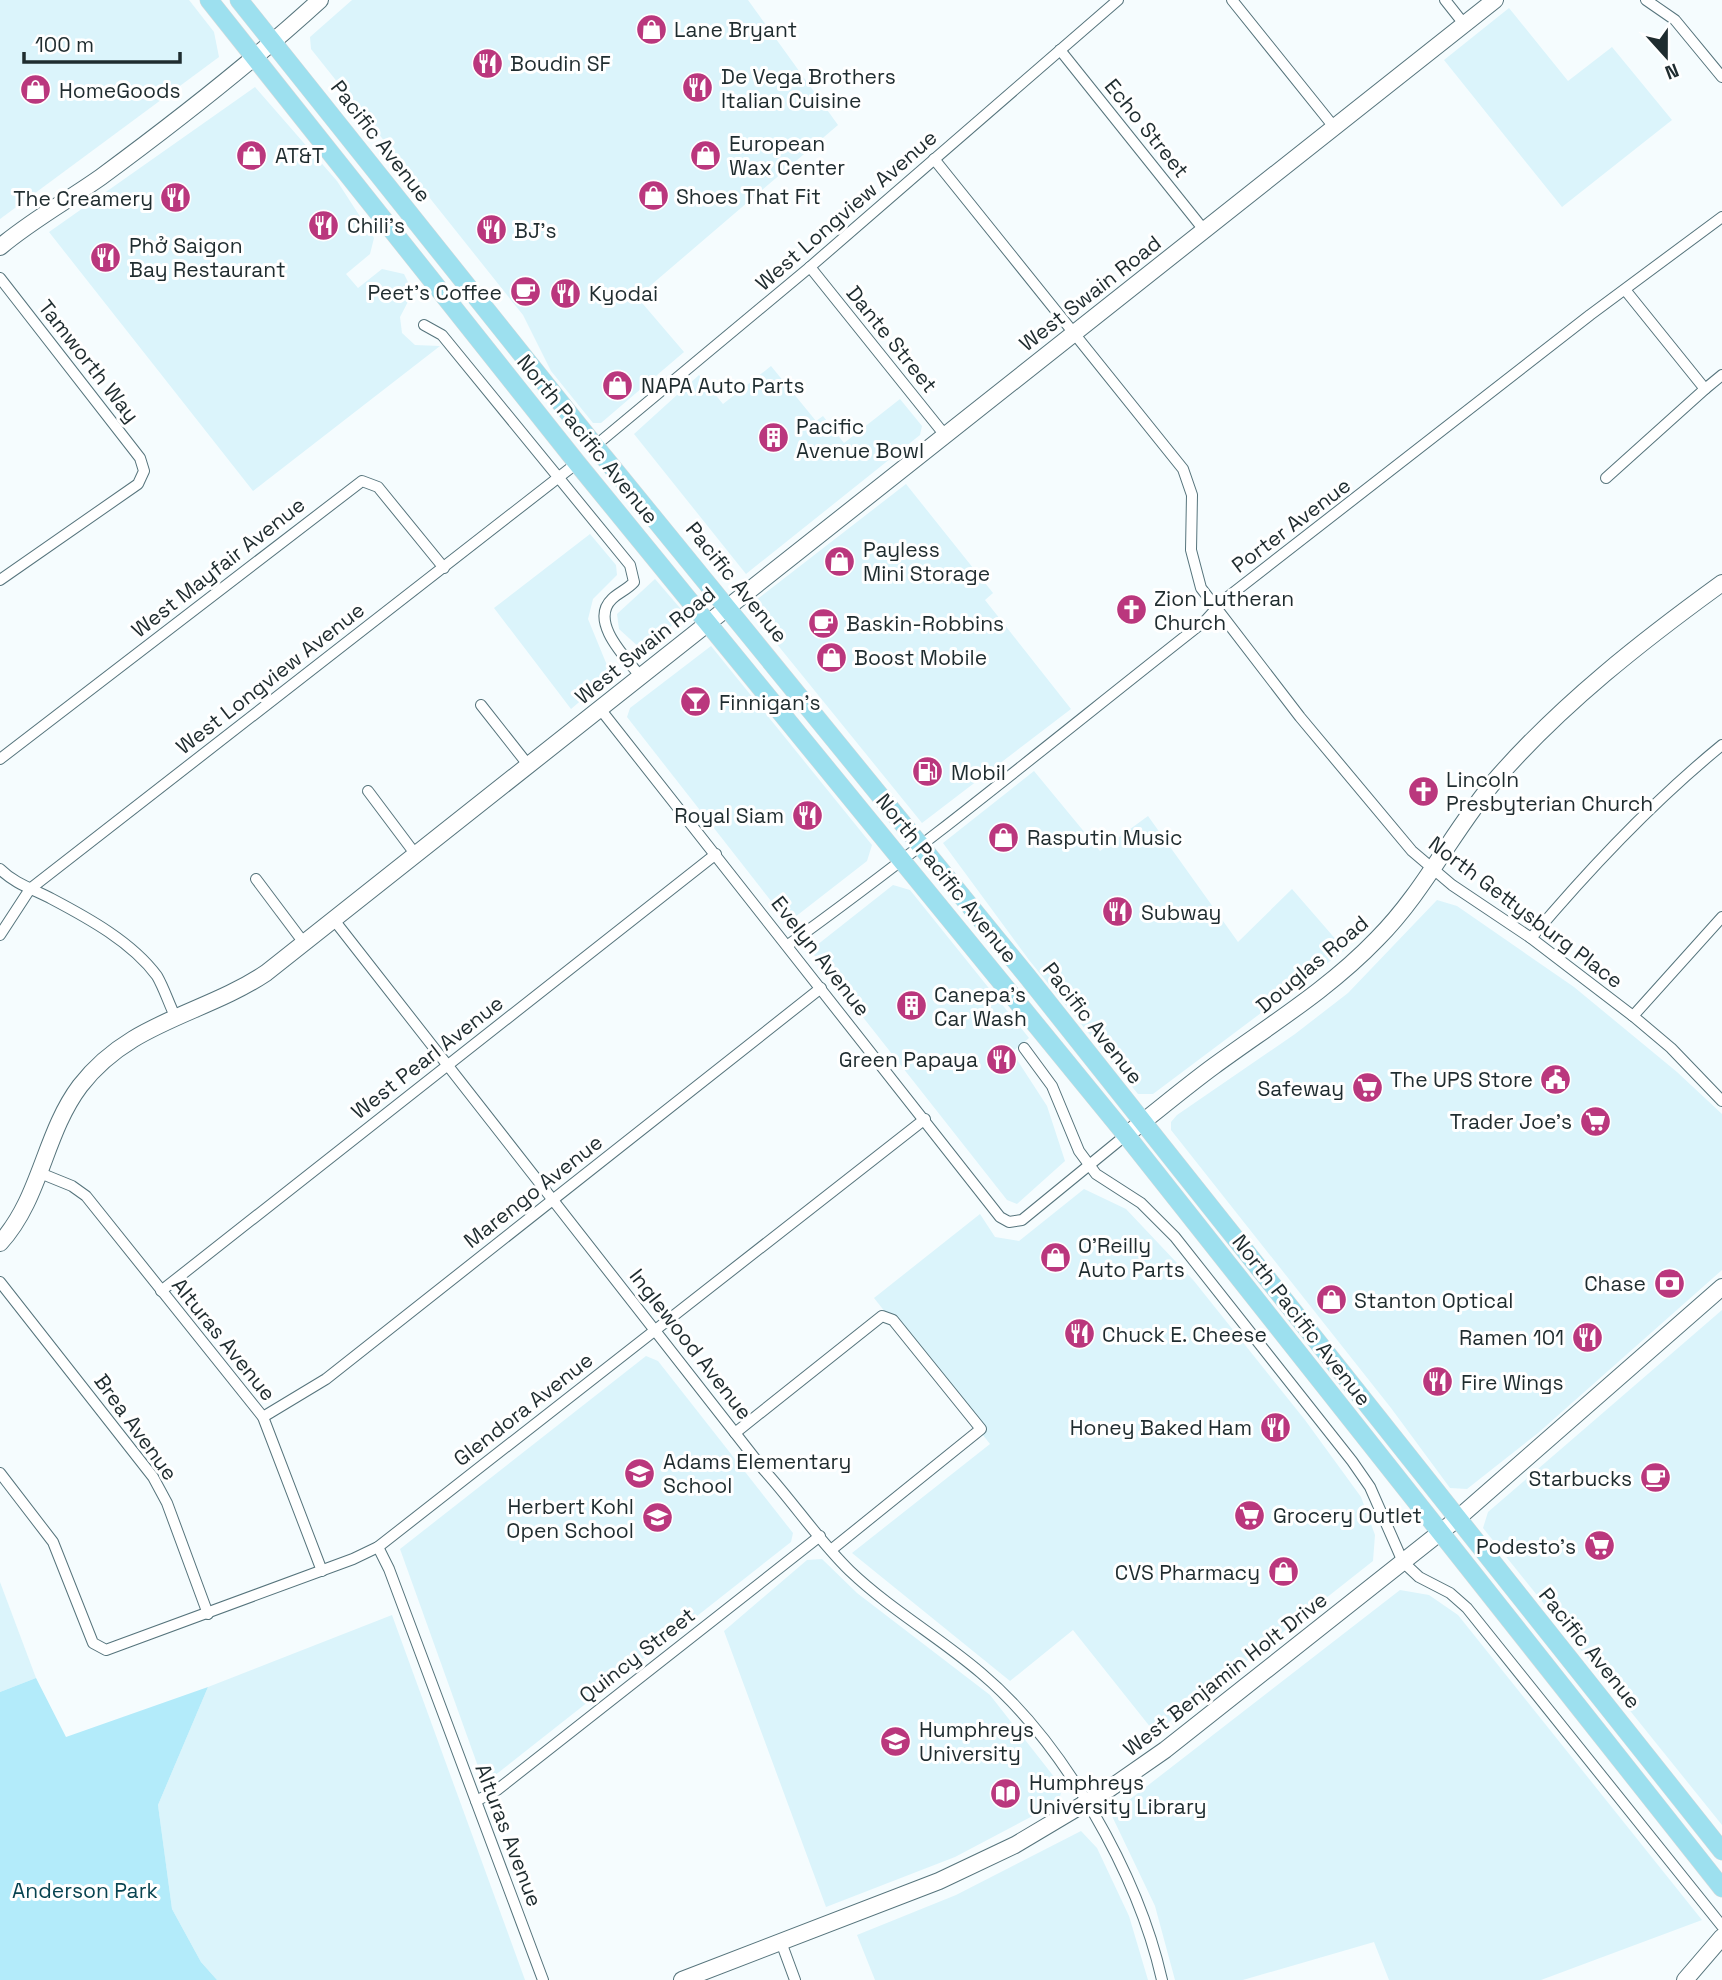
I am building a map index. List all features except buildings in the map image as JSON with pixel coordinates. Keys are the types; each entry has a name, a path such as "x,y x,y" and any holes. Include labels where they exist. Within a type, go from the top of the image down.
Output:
{"main road":[{"name":"North Pacific Avenue","path":"209,0 577,463 1126,1135 1722,1888"},
{"name":"Pacific Avenue","path":"239,0 595,446 922,846 1722,1851"},
{"path":"0,247 26,225 114,167 255,58 320,0"},
{"name":"West Swain Road","path":"0,1243 24,1210 64,1112 81,1086 124,1043 175,1016 253,982 601,710 727,606 1495,0"},
{"path":"404,245 424,250 457,291 477,299"},
{"path":"511,380 535,389 579,444 595,446"},
{"path":"577,463 597,465 626,498 643,503"},
{"name":"Douglas Road","path":"1126,1135 1341,973 1395,920 1481,799 1528,746 1626,655 1722,583"},
{"name":"West Benjamin Holt Drive","path":"682,1980 939,1881 1015,1844 1086,1804 1165,1750 1457,1519 1722,1287"},
{"path":"1685,1980 1722,1937"}],"street":[{"name":"West Longview Avenue","path":"595,446 810,267 1118,0"},
{"path":"1231,0 1334,127"},
{"path":"1445,0 1464,24"},
{"path":"1646,0 1675,20 1722,77"},
{"name":"Echo Street","path":"1060,50 1204,229"},
{"name":"North Gettysburg Place","path":"934,159 1183,469 1192,495 1191,550 1200,588 1302,719 1412,851 1432,870 1531,938 1633,1016 1671,1048 1722,1101"},
{"name":"Porter Avenue","path":"788,945 922,846 1590,315 1722,217"},
{"name":"Dante Street","path":"810,267 944,434"},
{"name":"Tamworth Way","path":"0,278 140,458 144,471 138,484 0,580"},
{"path":"1626,290 1706,389"},
{"path":"424,325 442,335 634,573 634,582 612,598 606,623 612,639 641,677"},
{"path":"1606,478 1722,375"},
{"name":"West Longview Avenue","path":"0,935 30,889 577,463"},
{"name":"West Mayfair Avenue","path":"0,759 362,481 378,486 443,569"},
{"path":"481,705 529,766"},
{"name":"Evelyn Avenue","path":"601,710 1000,1217 1013,1223"},
{"path":"1531,938 1594,865 1639,819 1722,746"},
{"path":"368,791 416,855"},
{"name":"West Pearl Avenue","path":"161,1291 716,854"},
{"path":"0,869 16,883 107,932 142,960 158,978 175,1016"},
{"path":"256,879 304,943"},
{"path":"1633,1016 1722,916"},
{"name":"Inglewood Avenue","path":"334,920 736,1433 831,1550 877,1595 961,1657 1011,1701 1044,1738 1128,1877 1146,1923 1162,1980"},
{"name":"Marengo Avenue","path":"263,1417 326,1379 821,988"},
{"path":"1024,1048 1060,1100 1079,1151 1089,1164 1101,1179 1154,1214 1322,1422 1370,1487 1403,1562 1419,1577 1450,1592 1467,1608 1722,1926"},
{"name":"Glendora Avenue","path":"0,1473 53,1542 90,1638 101,1649 110,1650 322,1571 377,1547 925,1119"},
{"name":"Douglas Road","path":"1013,1223 1027,1217 1126,1135"},
{"name":"Alturas Avenue","path":"40,1173 72,1186 86,1196 263,1417 322,1571"},
{"name":"Brea Avenue","path":"0,1282 153,1477 167,1503 208,1614"},
{"path":"736,1433 882,1316 893,1321 981,1429 831,1550"},
{"name":"Quincy Street","path":"476,1801 497,1790 820,1536"},
{"name":"Alturas Avenue","path":"377,1547 389,1569 543,1980"},
{"path":"781,1942 795,1980"}],"shaded area":[{"path":"0,0 189,0 214,32 219,57 0,219"},
{"path":"352,0 748,0 838,125 637,297 684,352 601,423 593,423 551,371 523,315 311,49 310,37"},
{"path":"1509,8 1568,81 1612,47 1672,120 1562,207 1444,60"},
{"path":"255,87 337,181 374,238 370,254 346,274 358,288 382,269 404,274 413,292 400,317 402,333 415,345 440,346 253,491 49,232"},
{"path":"771,366 816,421 823,416 844,443 900,399 922,426 920,435 746,574 634,434 699,375 723,404"},
{"path":"906,484 993,593 985,600 1071,709 922,823 750,611 751,604"},
{"path":"590,534 616,565 617,575 593,599 588,619 611,675 571,709 494,608"},
{"path":"655,579 686,615 641,649 619,629 617,614"},
{"path":"711,646 872,845 867,861 795,917 782,915 627,717 630,708"},
{"path":"1034,771 1100,851 1148,816 1238,942 1292,889 1345,950 1153,1094 1138,1094 1029,960 943,843"},
{"path":"893,885 910,890 1029,1038 1012,1052 1047,1106 1065,1161 1017,1204 1007,1200 814,955 817,945"},
{"path":"1437,900 1457,906 1574,987 1677,1072 1722,1114 1722,1270 1538,1433 1467,1489 1450,1488 1391,1408 1171,1130 1171,1122 1177,1115 1295,1034 1348,993"},
{"path":"1084,1189 1126,1209 1194,1281 1305,1420 1361,1497 1375,1535 1373,1561 1155,1733 1073,1630 1010,1681 852,1553 990,1444 874,1298 980,1214 995,1237 1019,1241"},
{"path":"1722,1310 1722,1825 1483,1528 1488,1512"},
{"path":"646,1356 658,1361 793,1533 791,1542 494,1776 480,1772 400,1549"},
{"name":"Humphreys University","path":"822,1559 857,1593 990,1695 1062,1787 1059,1802 955,1857 826,1907 724,1631 807,1560"},
{"path":"0,1582 36,1678 0,1692"},
{"path":"1400,1590 1429,1595 1458,1615 1702,1920 1541,1980 1389,1980 1374,1942 1243,1980 1175,1980 1155,1906 1111,1814"},
{"path":"392,1615 525,1980 217,1980 201,1962 172,1909 158,1805 208,1687"},
{"path":"1081,1831 1097,1848 1129,1916 1148,1980 875,1980 857,1935 956,1895"}],"green space":[{"name":"Anderson Park","path":"36,1678 66,1737 208,1687 158,1805 172,1909 201,1962 217,1980 0,1980 0,1692"}],"place":[{"name":"Lane Bryant","path":"651,29"},
{"name":"Boudin SF","path":"487,63"},
{"name":"De Vega Brothers Italian Cuisine","path":"698,88"},
{"name":"HomeGoods","path":"36,90"},
{"name":"AT&T","path":"252,155"},
{"name":"European Wax Center","path":"706,155"},
{"name":"Shoes That Fit","path":"653,196"},
{"name":"The Creamery","path":"176,198"},
{"name":"Chili's","path":"324,225"},
{"name":"BJ's","path":"491,230"},
{"name":"Phở Saigon Bay Restaurant","path":"106,257"},
{"name":"Peet's Coffee","path":"525,292"},
{"name":"Kyodai","path":"566,293"},
{"name":"NAPA Auto Parts","path":"618,385"},
{"name":"Pacific Avenue Bowl","path":"773,438"},
{"name":"Payless Mini Storage","path":"840,561"},
{"name":"Zion Lutheran Church","path":"1131,610"},
{"name":"Baskin-Robbins","path":"823,623"},
{"name":"Boost Mobile","path":"831,657"},
{"name":"Finnigan's","path":"696,702"},
{"name":"Mobil","path":"928,772"},
{"name":"Lincoln Presbyterian Church","path":"1423,791"},
{"name":"Royal Siam","path":"807,815"},
{"name":"Rasputin Music","path":"1004,837"},
{"name":"Subway","path":"1118,912"},
{"name":"Canepa's Car Wash","path":"911,1006"},
{"name":"Green Papaya","path":"1001,1059"},
{"name":"The UPS Store","path":"1556,1079"},
{"name":"Safeway","path":"1367,1088"},
{"name":"Trader Joe's","path":"1595,1121"},
{"name":"O'Reilly Auto Parts","path":"1055,1257"},
{"name":"Chase","path":"1669,1283"},
{"name":"Stanton Optical","path":"1331,1300"},
{"name":"Chuck E. Cheese","path":"1079,1334"},
{"name":"Ramen 101","path":"1587,1337"},
{"name":"Fire Wings","path":"1438,1382"},
{"name":"Honey Baked Ham","path":"1275,1427"},
{"name":"Adams Elementary School","path":"640,1473"},
{"name":"Starbucks","path":"1655,1478"},
{"name":"Grocery Outlet","path":"1250,1515"},
{"name":"Herbert Kohl Open School","path":"657,1518"},
{"name":"Podesto's","path":"1599,1546"},
{"name":"CVS Pharmacy","path":"1283,1572"},
{"name":"Humphreys University","path":"896,1741"},
{"name":"Humphreys University Library","path":"1006,1794"}]}
